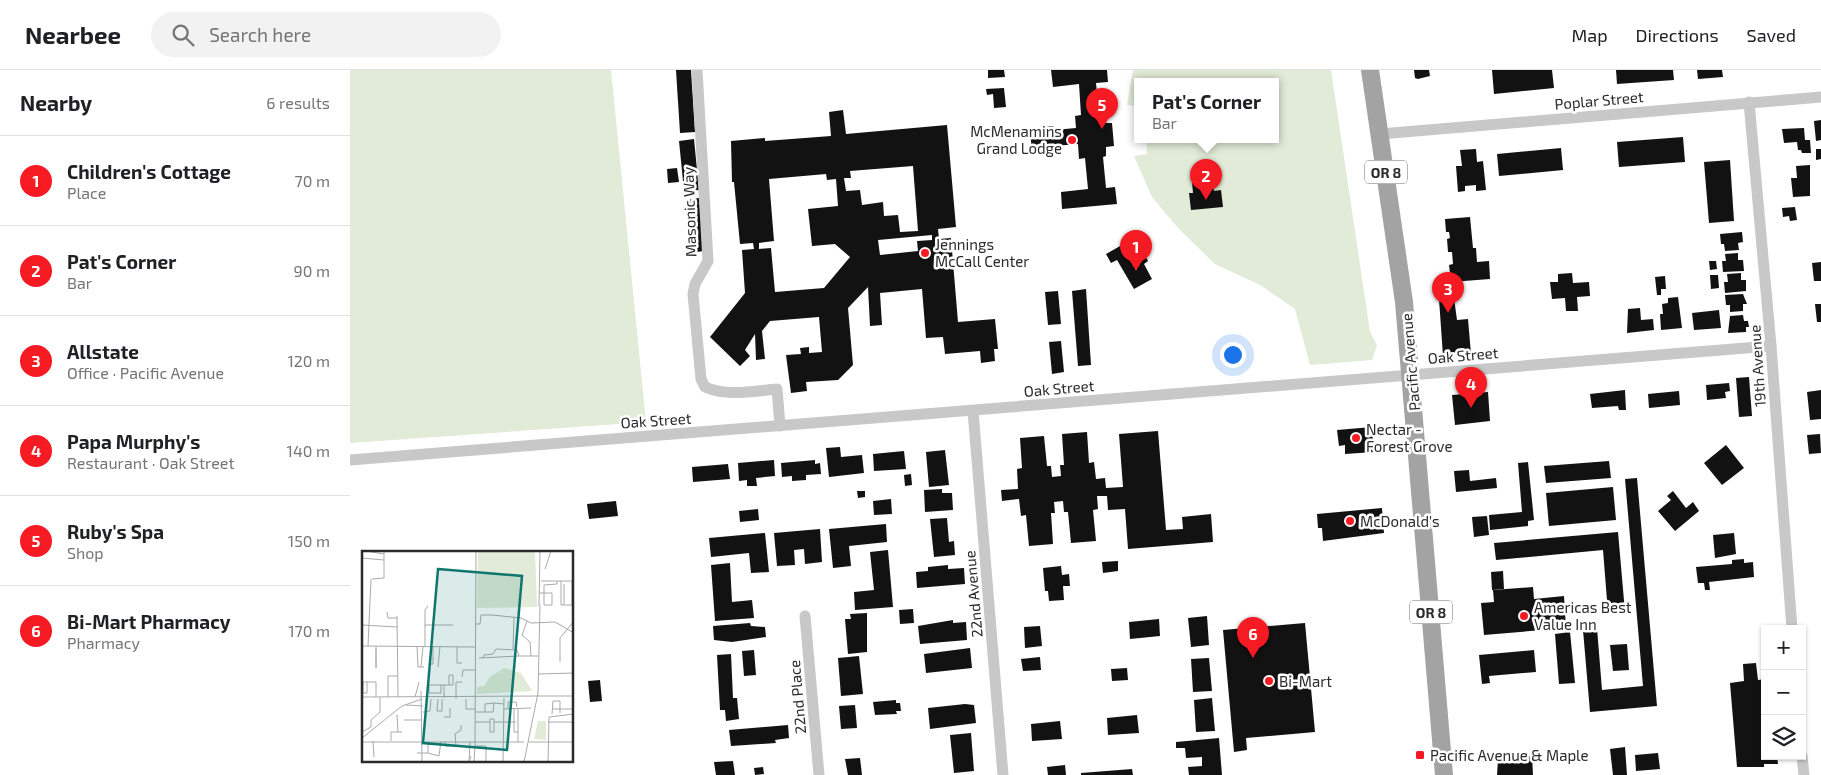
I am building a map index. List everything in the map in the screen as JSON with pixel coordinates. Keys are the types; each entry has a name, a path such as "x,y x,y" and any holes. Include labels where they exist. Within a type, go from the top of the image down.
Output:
{"main road":[{"name":"Pacific Avenue","path":"1370,70 1399,260 1412,374 1444,775"}],"street":[{"name":"Masonic Way","path":"697,70 708,260 695,284 693,294 701,379 705,387 726,394 777,389 780,426"},
{"name":"Poplar Street","path":"1380,134 1749,102 1821,98"},
{"name":"19th Avenue","path":"1749,102 1771,346 1792,625"},
{"name":"Oak Street","path":"350,460 1771,346"},
{"name":"22nd Avenue","path":"973,411 1003,775"},
{"name":"22nd Place","path":"805,616 819,775"},
{"path":"1802,760 1804,775"}],"green space":[{"path":"350,70 611,70 646,422 350,443"},
{"path":"1133,70 1331,70 1370,332 1377,345 1372,360 1310,365 1295,309 1260,285 1215,264 1178,228 1152,197 1134,156 1147,154 1146,143 1279,143 1279,78 1134,78 1134,106 1127,105"}],"building":[{"path":"676,70 691,70 695,132 680,133"},
{"path":"988,70 1004,70 1005,77 988,78"},
{"name":"McMenamins Grand Lodge","path":"1051,70 1107,70 1108,82 1096,83 1099,114 1103,113 1104,123 1112,123 1114,146 1106,147 1106,156 1103,157 1106,188 1115,187 1117,204 1062,209 1061,192 1088,189 1085,158 1079,159 1078,144 1055,146 1056,152 1032,154 1030,128 1053,126 1054,130 1076,128 1075,116 1081,115 1079,84 1053,87"},
{"path":"1414,70 1429,70 1430,76 1415,78"},
{"path":"1492,70 1552,70 1554,88 1494,94"},
{"path":"1616,70 1673,70 1674,80 1617,84"},
{"path":"1697,70 1722,70 1723,77 1698,79"},
{"path":"1004,88 1006,107 994,108 993,94 987,95 986,89"},
{"name":"Jennings McCall Center","path":"843,110 846,134 947,125 956,227 938,229 939,239 951,238 958,322 995,319 998,349 994,349 995,361 981,363 980,351 945,354 943,337 926,338 922,289 880,293 882,325 870,326 868,287 848,308 853,365 838,380 806,382 807,391 791,393 786,355 801,354 800,348 809,347 809,353 822,352 819,317 770,321 762,331 765,359 756,360 755,334 745,350 750,356 740,366 710,337 745,293 742,250 754,249 753,243 740,244 734,182 732,182 731,141 765,138 765,141 831,136 829,112","holes":["913,166 918,231 900,232 898,215 884,216 883,202 862,205 860,190 846,191 844,178 851,178 850,171","826,174 827,180 836,179 838,206 808,209 812,246 835,244 850,257 824,288 775,292 771,248 759,249 759,243 774,241 769,179","932,235 932,240 917,241 918,251 880,255 878,240"]},
{"path":"1821,120 1821,140 1816,141 1814,121"},
{"path":"1804,128 1805,140 1810,140 1811,153 1802,153 1801,150 1798,150 1797,142 1784,143 1782,129"},
{"path":"1683,137 1685,162 1619,167 1617,142"},
{"path":"694,139 699,190 684,191 679,141"},
{"path":"1561,148 1563,170 1499,176 1497,154"},
{"path":"1476,149 1477,162 1483,161 1486,190 1476,191 1476,185 1465,186 1465,191 1458,192 1456,166 1462,166 1460,150"},
{"path":"1816,149 1821,149 1821,159 1816,160"},
{"path":"1730,160 1734,221 1709,223 1704,162"},
{"path":"1810,165 1810,196 1793,197 1791,178 1797,178 1796,166"},
{"path":"677,168 679,182 668,183 667,169"},
{"path":"1213,180 1214,191 1221,190 1223,207 1191,210 1189,193 1193,193 1192,182"},
{"path":"699,198 704,251 690,253 685,200"},
{"path":"1795,207 1797,220 1790,221 1789,216 1783,217 1782,208"},
{"path":"1470,217 1473,248 1476,248 1477,262 1489,261 1490,279 1451,282 1449,265 1453,264 1452,252 1448,252 1447,239 1450,238 1449,232 1446,232 1445,219"},
{"path":"1742,232 1743,242 1738,243 1739,250 1725,251 1724,244 1721,244 1720,234"},
{"path":"1129,241 1136,253 1142,250 1148,261 1144,264 1152,279 1134,289 1117,260 1111,263 1106,254"},
{"path":"1738,253 1738,260 1743,260 1744,271 1723,272 1722,261 1726,261 1725,254"},
{"path":"1709,261 1716,261 1717,269 1710,270"},
{"path":"1821,262 1821,281 1814,281 1812,263"},
{"path":"1572,273 1573,283 1589,282 1590,296 1577,297 1578,311 1566,311 1565,298 1552,299 1550,282 1558,282 1558,274"},
{"path":"1741,273 1741,280 1746,280 1746,291 1725,293 1724,282 1728,282 1727,274"},
{"path":"1710,275 1718,275 1719,288 1711,289"},
{"path":"1665,276 1666,289 1661,289 1661,295 1657,295 1655,277"},
{"path":"1086,289 1091,365 1078,366 1072,291"},
{"path":"1058,291 1061,324 1048,325 1045,292"},
{"path":"1743,294 1747,304 1743,304 1743,311 1730,312 1730,305 1726,305 1725,295"},
{"path":"1678,297 1682,328 1661,330 1660,314 1663,314 1662,304 1668,303 1668,298"},
{"path":"1454,298 1457,320 1468,319 1471,354 1443,356 1439,299"},
{"path":"1815,304 1821,304 1821,322 1817,322"},
{"path":"1640,308 1641,320 1653,319 1654,330 1627,333 1628,309"},
{"path":"1719,310 1721,328 1694,330 1692,313"},
{"path":"1743,315 1744,321 1748,321 1749,327 1746,327 1746,332 1728,333 1730,316"},
{"path":"1061,341 1064,372 1052,374 1049,342"},
{"path":"1749,377 1752,416 1739,417 1736,378"},
{"path":"1729,383 1730,391 1725,392 1726,398 1707,400 1706,385"},
{"path":"1625,390 1626,410 1619,410 1618,406 1592,408 1590,394"},
{"path":"1821,390 1821,419 1810,420 1807,392"},
{"path":"1679,391 1680,405 1649,408 1648,394"},
{"path":"1488,392 1490,421 1455,425 1452,395"},
{"name":"Nectar - Forest Grove","path":"1372,427 1374,452 1345,454 1345,445 1339,446 1337,430"},
{"path":"1158,431 1166,530 1183,529 1182,517 1211,514 1213,542 1128,549 1125,509 1108,510 1107,496 1097,496 1098,509 1093,510 1096,541 1071,543 1068,512 1064,512 1063,501 1054,502 1055,513 1051,513 1053,544 1029,546 1026,515 1021,516 1019,499 1002,501 1001,490 1018,489 1017,469 1022,468 1020,438 1044,436 1047,466 1051,466 1052,477 1061,476 1060,465 1064,465 1062,434 1087,432 1089,463 1094,462 1096,479 1105,478 1106,488 1123,487 1119,434"},
{"path":"1820,434 1821,453 1809,454 1807,435"},
{"path":"1726,445 1744,468 1722,485 1704,463"},
{"path":"840,447 841,457 862,455 864,473 829,477 826,448"},
{"path":"945,450 949,485 929,487 926,452"},
{"path":"904,451 906,469 874,471 873,454"},
{"path":"774,460 775,476 756,478 757,486 747,486 747,480 739,481 738,463"},
{"path":"815,460 815,464 820,463 821,474 806,475 806,480 792,481 792,476 782,477 781,463"},
{"path":"1609,461 1611,478 1546,483 1544,466"},
{"path":"1528,462 1534,520 1528,521 1528,526 1490,530 1489,515 1522,512 1518,463"},
{"path":"728,464 730,479 693,482 692,467"},
{"path":"1469,470 1470,481 1496,478 1497,488 1456,492 1454,471"},
{"path":"911,474 912,485 905,486 904,475"},
{"path":"1637,478 1657,706 1590,712 1583,630 1597,628 1602,690 1643,686 1625,479"},
{"path":"1613,487 1616,520 1549,526 1546,493"},
{"path":"942,489 942,493 952,493 953,510 925,512 924,490"},
{"path":"857,491 865,491 865,497 858,498"},
{"path":"1673,491 1686,508 1693,502 1699,511 1675,531 1658,511 1671,500 1667,496"},
{"path":"891,499 892,514 874,515 873,501"},
{"path":"616,501 618,516 589,519 587,504"},
{"name":"McDonald's","path":"1382,508 1384,533 1323,541 1322,528 1318,528 1317,514"},
{"path":"758,509 759,520 740,522 739,511"},
{"path":"1487,516 1489,535 1474,537 1472,517"},
{"path":"947,518 949,542 954,541 955,555 934,557 930,519"},
{"path":"886,524 887,542 849,546 851,566 833,568 829,529"},
{"path":"820,529 822,562 805,564 804,549 794,550 795,565 777,566 774,533"},
{"path":"1618,532 1625,612 1608,613 1603,550 1496,560 1494,543"},
{"path":"765,533 769,572 751,573 749,553 711,557 709,538"},
{"path":"1734,533 1736,554 1715,558 1713,535"},
{"path":"888,550 893,607 855,610 854,592 874,590 870,552"},
{"path":"1744,559 1744,563 1753,562 1754,577 1709,582 1710,590 1705,590 1704,583 1698,583 1696,567 1732,564 1732,560"},
{"path":"1118,561 1118,571 1103,573 1102,562"},
{"path":"730,563 732,602 752,600 754,618 715,621 711,565"},
{"path":"948,565 948,569 964,568 965,584 917,588 916,572 928,571 928,567"},
{"path":"1061,566 1062,575 1069,574 1070,586 1063,586 1064,600 1049,601 1048,591 1045,591 1043,568"},
{"path":"1503,571 1504,589 1492,590 1491,572"},
{"name":"Americas Best Value Inn","path":"1533,587 1534,599 1564,596 1566,628 1484,635 1481,603 1494,602 1493,590"},
{"path":"913,609 914,623 900,624 899,610"},
{"path":"867,613 867,652 848,654 845,619 851,619 850,614"},
{"path":"1207,616 1209,645 1191,647 1188,618"},
{"path":"1159,619 1160,636 1130,639 1129,622"},
{"path":"953,620 953,623 966,622 967,640 920,644 918,626"},
{"path":"750,623 751,626 765,627 766,637 732,642 714,640 713,626"},
{"name":"Bi-Mart","path":"1305,623 1315,732 1246,738 1247,750 1234,752 1223,630"},
{"path":"1040,626 1042,646 1025,648 1024,627"},
{"path":"1570,632 1575,683 1559,684 1555,634"},
{"path":"1627,644 1629,670 1613,671 1610,645"},
{"path":"970,648 972,668 926,673 924,654"},
{"path":"754,650 756,675 744,676 742,651"},
{"path":"1534,650 1536,672 1489,676 1490,683 1482,684 1479,655"},
{"path":"731,654 733,698 737,698 739,719 726,721 725,710 720,710 717,655"},
{"path":"859,656 863,694 841,696 838,658"},
{"path":"1040,657 1041,670 1023,671 1021,659"},
{"path":"1209,658 1212,691 1193,692 1191,659"},
{"path":"1756,663 1758,680 1761,680 1761,760 1778,760 1778,764 1764,764 1764,767 1737,767 1730,683 1744,681 1743,664"},
{"path":"1127,668 1128,680 1112,681 1111,669"},
{"path":"600,680 602,701 590,702 588,681"},
{"path":"1212,698 1215,731 1196,732 1194,700"},
{"path":"896,700 896,703 900,703 901,711 896,711 897,714 875,715 873,702"},
{"path":"965,704 974,705 976,723 930,729 928,708"},
{"path":"855,705 857,728 841,729 839,706"},
{"path":"1137,715 1139,733 1108,735 1107,718"},
{"path":"1060,721 1062,739 1032,741 1031,724"},
{"path":"788,725 789,738 775,740 776,743 731,746 729,730"},
{"path":"971,733 974,771 954,773 950,735"},
{"path":"1219,738 1222,775 1189,775 1188,767 1202,766 1202,757 1186,758 1185,748 1176,748 1176,742"},
{"path":"1625,747 1627,775 1613,775 1610,749"},
{"path":"1658,753 1660,769 1636,771 1635,755"},
{"path":"1532,756 1533,775 1497,775 1498,759"},
{"path":"860,758 862,775 848,775 845,759"},
{"path":"733,761 735,775 716,775 714,762"},
{"path":"1065,765 1066,775 1048,775 1047,767"},
{"path":"763,767 764,774 755,775 754,768"},
{"path":"1132,769 1133,775 1081,775 1081,773"}],"place":[{"name":"Ruby's Spa","path":"1102,129"},
{"name":"McMenamins Grand Lodge","path":"1072,140"},
{"name":"Pat's Corner","path":"1206,200"},
{"name":"Jennings McCall Center","path":"925,253"},
{"name":"Children's Cottage","path":"1136,271"},
{"name":"Allstate","path":"1448,313"},
{"name":"Papa Murphy's","path":"1471,408"},
{"name":"Nectar - Forest Grove","path":"1356,438"},
{"name":"McDonald's","path":"1350,521"},
{"name":"Americas Best Value Inn","path":"1524,616"},
{"name":"Bi-Mart Pharmacy","path":"1253,658"},
{"name":"Bi-Mart","path":"1269,681"},
{"name":"Pacific Avenue & Maple","path":"1420,755"}]}
